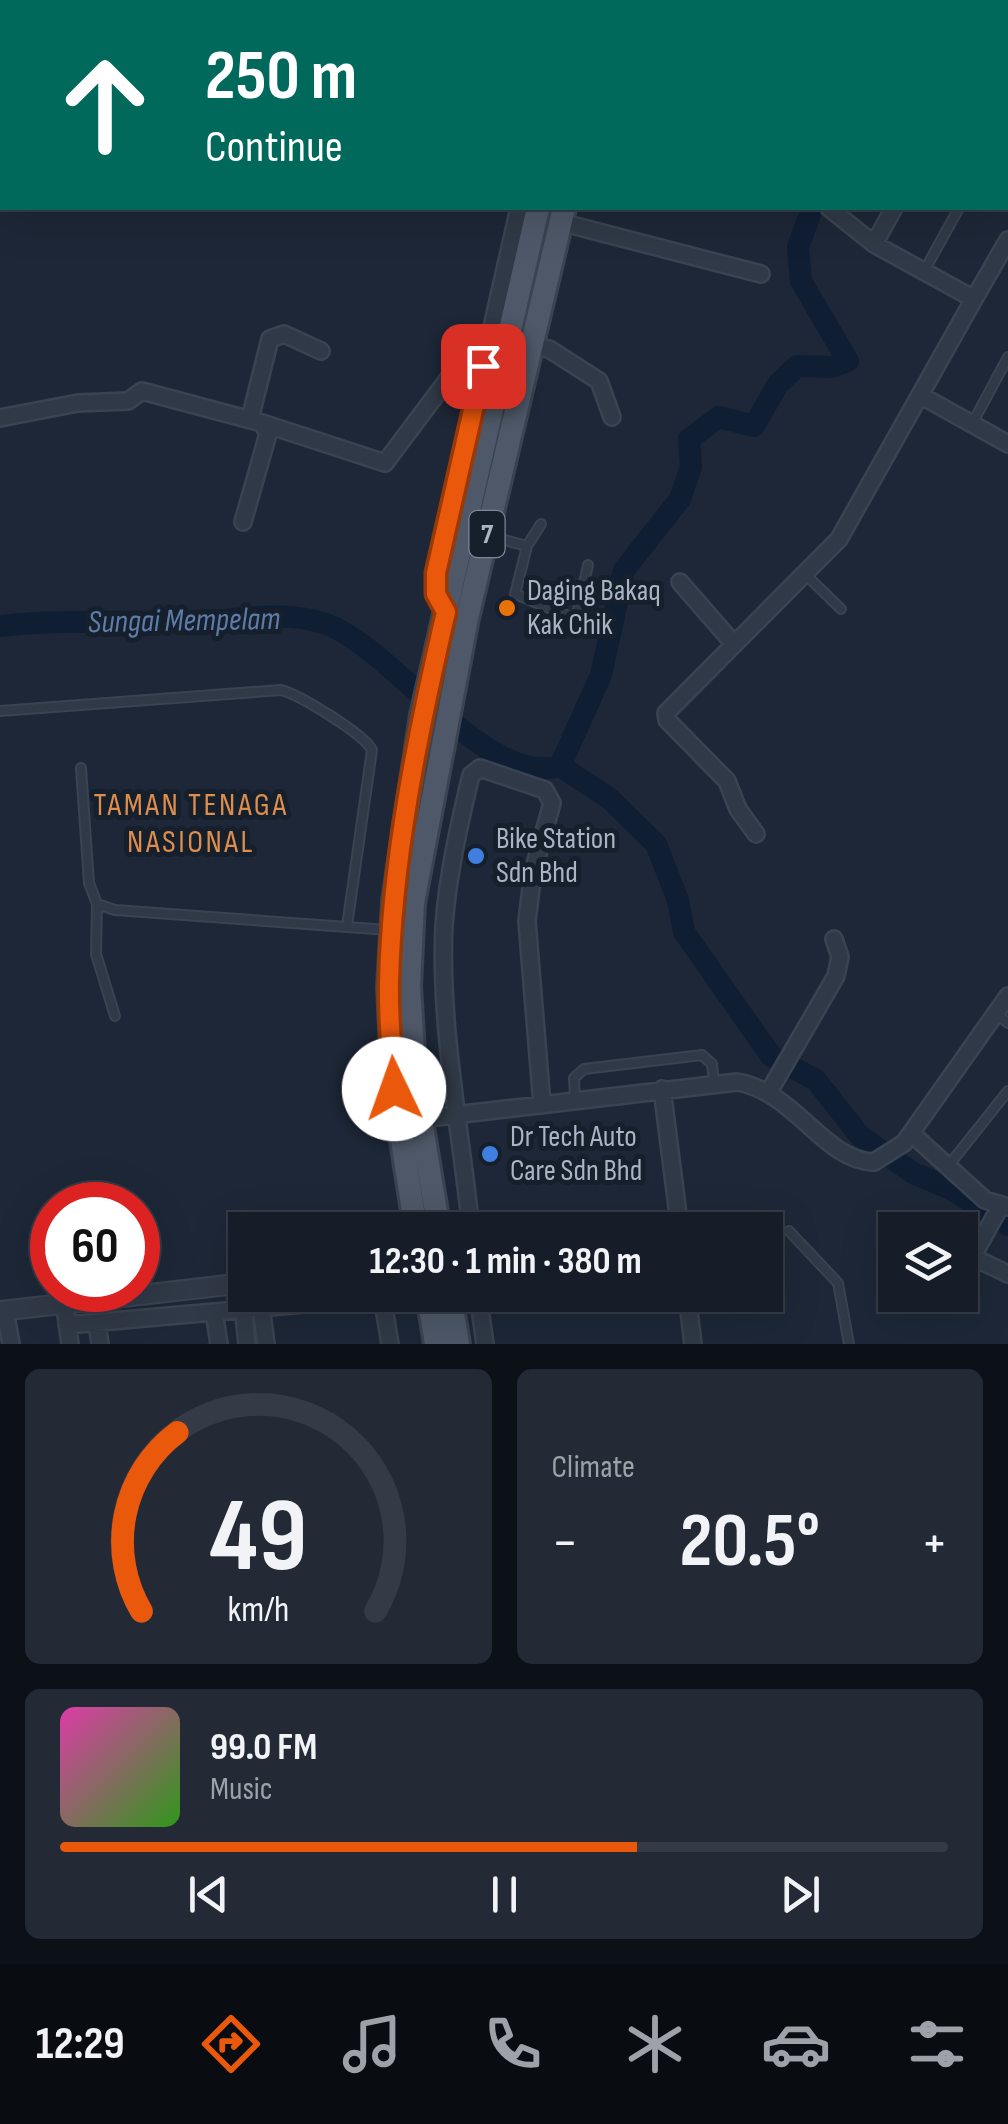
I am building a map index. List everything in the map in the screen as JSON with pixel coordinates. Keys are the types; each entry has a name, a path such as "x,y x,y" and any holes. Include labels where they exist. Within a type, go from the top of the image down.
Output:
{"main road":[{"name":"7","path":"410,1212 394,1089 401,930 422,716 538,210"},
{"name":"7","path":"437,1212 420,1119 410,986 401,930 486,536 509,338 562,215"},
{"path":"422,1312 435,1336"},
{"path":"453,1312 458,1344"}],"street":[{"path":"509,338 519,210"},
{"path":"832,210 874,244 974,299"},
{"path":"874,244 893,210"},
{"path":"562,215 761,274"},
{"path":"756,834 738,810 727,781 667,720 670,704 838,539 1006,247"},
{"path":"256,421 270,339 284,334 320,351"},
{"path":"0,418 78,403 128,401 142,390 256,421 385,463 475,342 509,338 550,349 599,381 612,417"},
{"path":"920,395 1008,444"},
{"path":"243,522 268,434 256,421"},
{"path":"680,582 734,643"},
{"path":"469,1212 446,1006 444,928 450,862 471,775 480,768 544,790 552,803 533,872 527,921 542,1105"},
{"path":"401,930 444,928"},
{"path":"770,1090 836,976 840,957 834,939"},
{"path":"420,1119 718,1081 770,1090 842,1152 860,1160 889,1155 1002,1018 1008,996"},
{"path":"662,1089 678,1212"},
{"path":"911,1133 999,1211 978,1239"},
{"path":"978,1259 1008,1274"},
{"path":"160,1292 228,1286"},
{"path":"7,1339 2,1310 30,1306"},
{"path":"68,1325 228,1311"},
{"path":"66,1312 70,1344"},
{"path":"214,1312 219,1344"},
{"path":"241,1312 246,1344"},
{"path":"262,1312 266,1344"},
{"path":"385,1312 390,1344"},
{"path":"480,1312 484,1344"},
{"path":"690,1312 694,1344"},
{"path":"98,1323 100,1344"}],"lane":[{"path":"923,273 959,210"},
{"path":"972,424 1008,357"},
{"path":"542,524 527,546 515,594 571,617 577,614 588,565"},
{"path":"486,536 527,546"},
{"path":"805,574 841,610"},
{"path":"0,711 281,690 303,696 325,716 360,732 372,750 348,926"},
{"path":"81,768 89,883 96,904 96,954 115,1016"},
{"path":"96,904 115,910 401,930"},
{"path":"575,1101 574,1078 584,1069 702,1055 712,1064 718,1081"},
{"path":"949,1166 1008,1090"},
{"path":"790,1231 838,1283 848,1344"}],"waterway":[{"path":"560,766 601,675 624,570 680,499 691,467 689,439 719,417 754,426 778,384 797,366 832,367 848,361 801,281 798,247 812,210"},
{"name":"Sungai Mempelam","path":"0,626 276,617 310,620 353,638 471,737 502,757 531,767 560,766"},
{"path":"560,766 609,798 656,844 678,900 684,932 771,1056 816,1080 860,1136 913,1173 951,1189 1008,1225"}],"place":[{"name":"Daging Bakaq Kak Chik","path":"507,608"},
{"name":"Bike Station Sdn Bhd","path":"476,856"},
{"name":"Dr Tech Auto Care Sdn Bhd","path":"490,1154"}],"district":[{"name":"TAMAN TENAGA NASIONAL","path":"191,824"}],"route":[{"path":"394,1089 388,987 394,901 422,716 446,612 436,594 436,573 483,366"}]}
